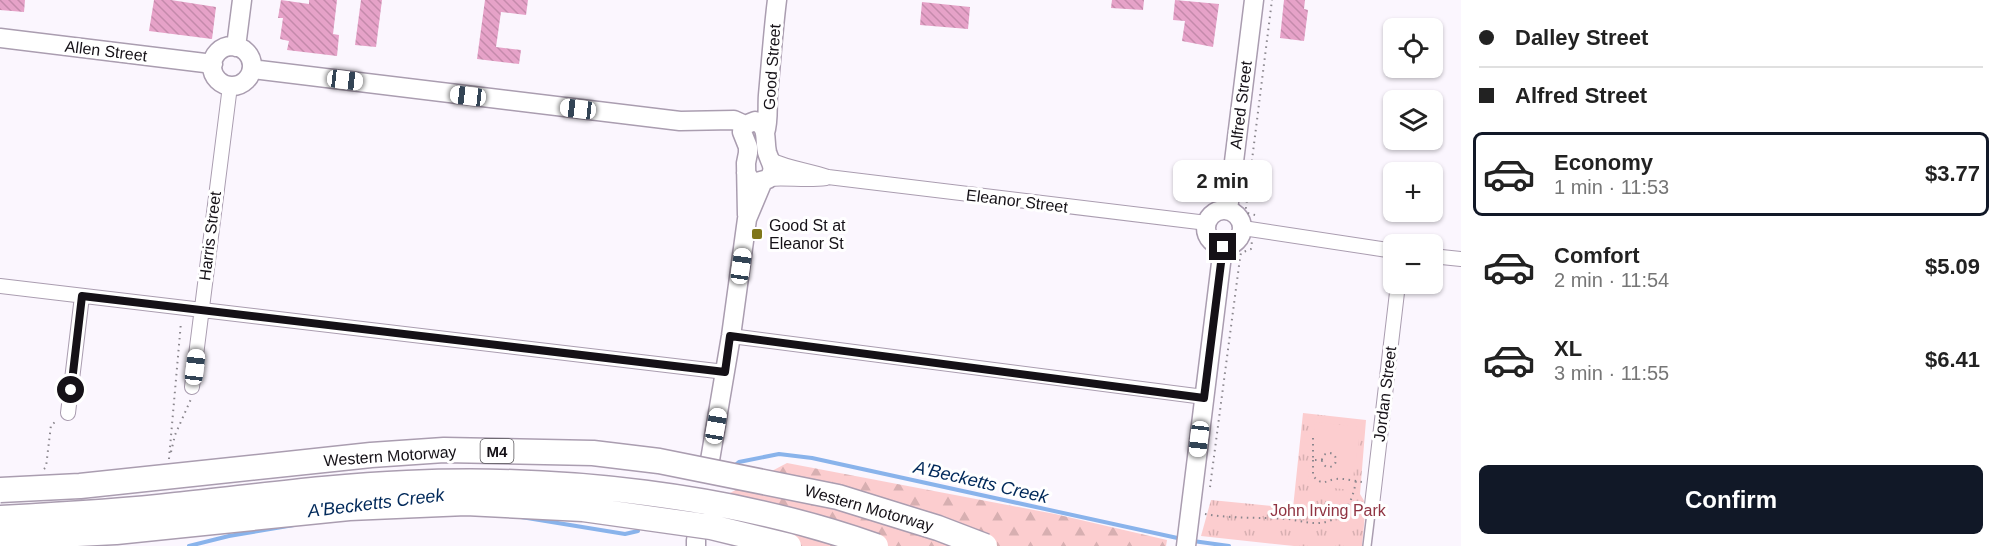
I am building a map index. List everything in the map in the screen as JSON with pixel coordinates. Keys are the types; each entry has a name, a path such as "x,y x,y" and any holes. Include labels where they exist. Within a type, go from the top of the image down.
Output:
{"highway":[{"name":"Western Motorway","path":"0,490 80,486 284,464 444,450 593,453 669,463 838,497 938,528 984,546"},
{"name":"Western Motorway","path":"0,518 75,515 407,483 540,483 622,490 714,504 830,530 876,546"},
{"path":"0,538 116,532 349,508 466,503 583,509 711,527 789,546"}],"main road":[{"path":"237,47 242,0"},
{"name":"Good Street","path":"752,130 772,42 777,0"},
{"name":"Alfred Street","path":"1228,210 1254,0"},
{"name":"Allen Street","path":"0,38 213,64"},
{"path":"237,47 243,49 250,57 251,75 242,84 230,86 218,80 214,74 213,64 220,51 237,47"},
{"path":"252,69 680,121 719,131 752,130"},
{"path":"747,219 765,180 773,170 766,150 752,130"},
{"path":"709,466 747,219 746,173 752,130"},
{"path":"746,173 751,181 765,180"},
{"path":"1228,210 1249,222 1235,244 1223,247 1213,243 1206,228 1213,214 1228,210"},
{"path":"1186,546 1197,518 1204,398 1223,247"}],"street":[{"name":"Harris Street","path":"192,387 230,86"},
{"name":"Eleanor Street","path":"771,160 783,166 812,171 828,177 1207,223"},
{"name":"Eleanor Street","path":"765,180 793,178 811,180 828,177"},
{"path":"1249,222 1383,248"},
{"path":"1443,257 1461,259"},
{"path":"0,286 725,372"},
{"name":"Jordan Street","path":"1372,505 1397,294"},
{"path":"68,413 82,296"},
{"path":"730,336 1204,398"}],"lane":[{"path":"1366,546 1372,505"}],"path":[{"path":"1249,222 1246,208 1272,0"},
{"path":"1240,258 1241,253 1251,249"},
{"path":"179,307 181,326 169,464 175,435 190,402 192,387"},
{"path":"39,474 46,467 51,425 68,413"},
{"path":"1313,438 1313,476 1318,481 1327,482 1335,478 1374,483"},
{"path":"1329,454 1335,457 1335,461 1327,467 1322,460 1325,455 1329,454"},
{"path":"1313,460 1322,460"},
{"path":"1197,518 1287,519 1320,523 1330,521 1346,508 1354,495 1356,481"}],"green space":[{"name":"John Irving Park","path":"1303,413 1366,420 1360,494 1366,504 1362,546 1294,546 1201,536 1211,500 1293,508"},
{"path":"1315,422 1361,427 1351,490 1307,485"},
{"path":"787,463 1055,514 1167,540 1166,546 750,546 721,538 730,493"}],"building":[{"path":"0,0 25,0 24,12 0,10"},
{"path":"154,0 171,0 216,7 212,39 149,31"},
{"path":"281,0 309,4 309,0 337,0 333,34 339,35 337,56 287,50 289,41 280,39 283,18 278,18"},
{"path":"361,0 382,0 376,47 355,45"},
{"path":"485,0 528,0 526,15 501,12 496,47 521,50 519,64 477,59"},
{"path":"1112,0 1144,0 1143,10 1111,8"},
{"path":"1175,0 1219,4 1213,47 1182,41 1185,21 1173,20"},
{"path":"1284,0 1305,0 1304,9 1308,10 1304,41 1280,38"},
{"path":"922,2 970,7 968,29 920,25"}],"waterway":[{"name":"A'Becketts Creek","path":"733,467 739,462 779,454 812,458 1182,539"},
{"name":"A'Becketts Creek","path":"521,517 625,534 638,531"},
{"name":"A'Becketts Creek","path":"189,546 229,536 294,525"},
{"name":"A'Becketts Creek","path":"1193,541 1229,546"}],"place":[{"name":"Good St at Eleanor St","path":"757,234"}],"route":[{"path":"71,390 82,296 725,372 730,336 1204,398 1223,247"}]}
